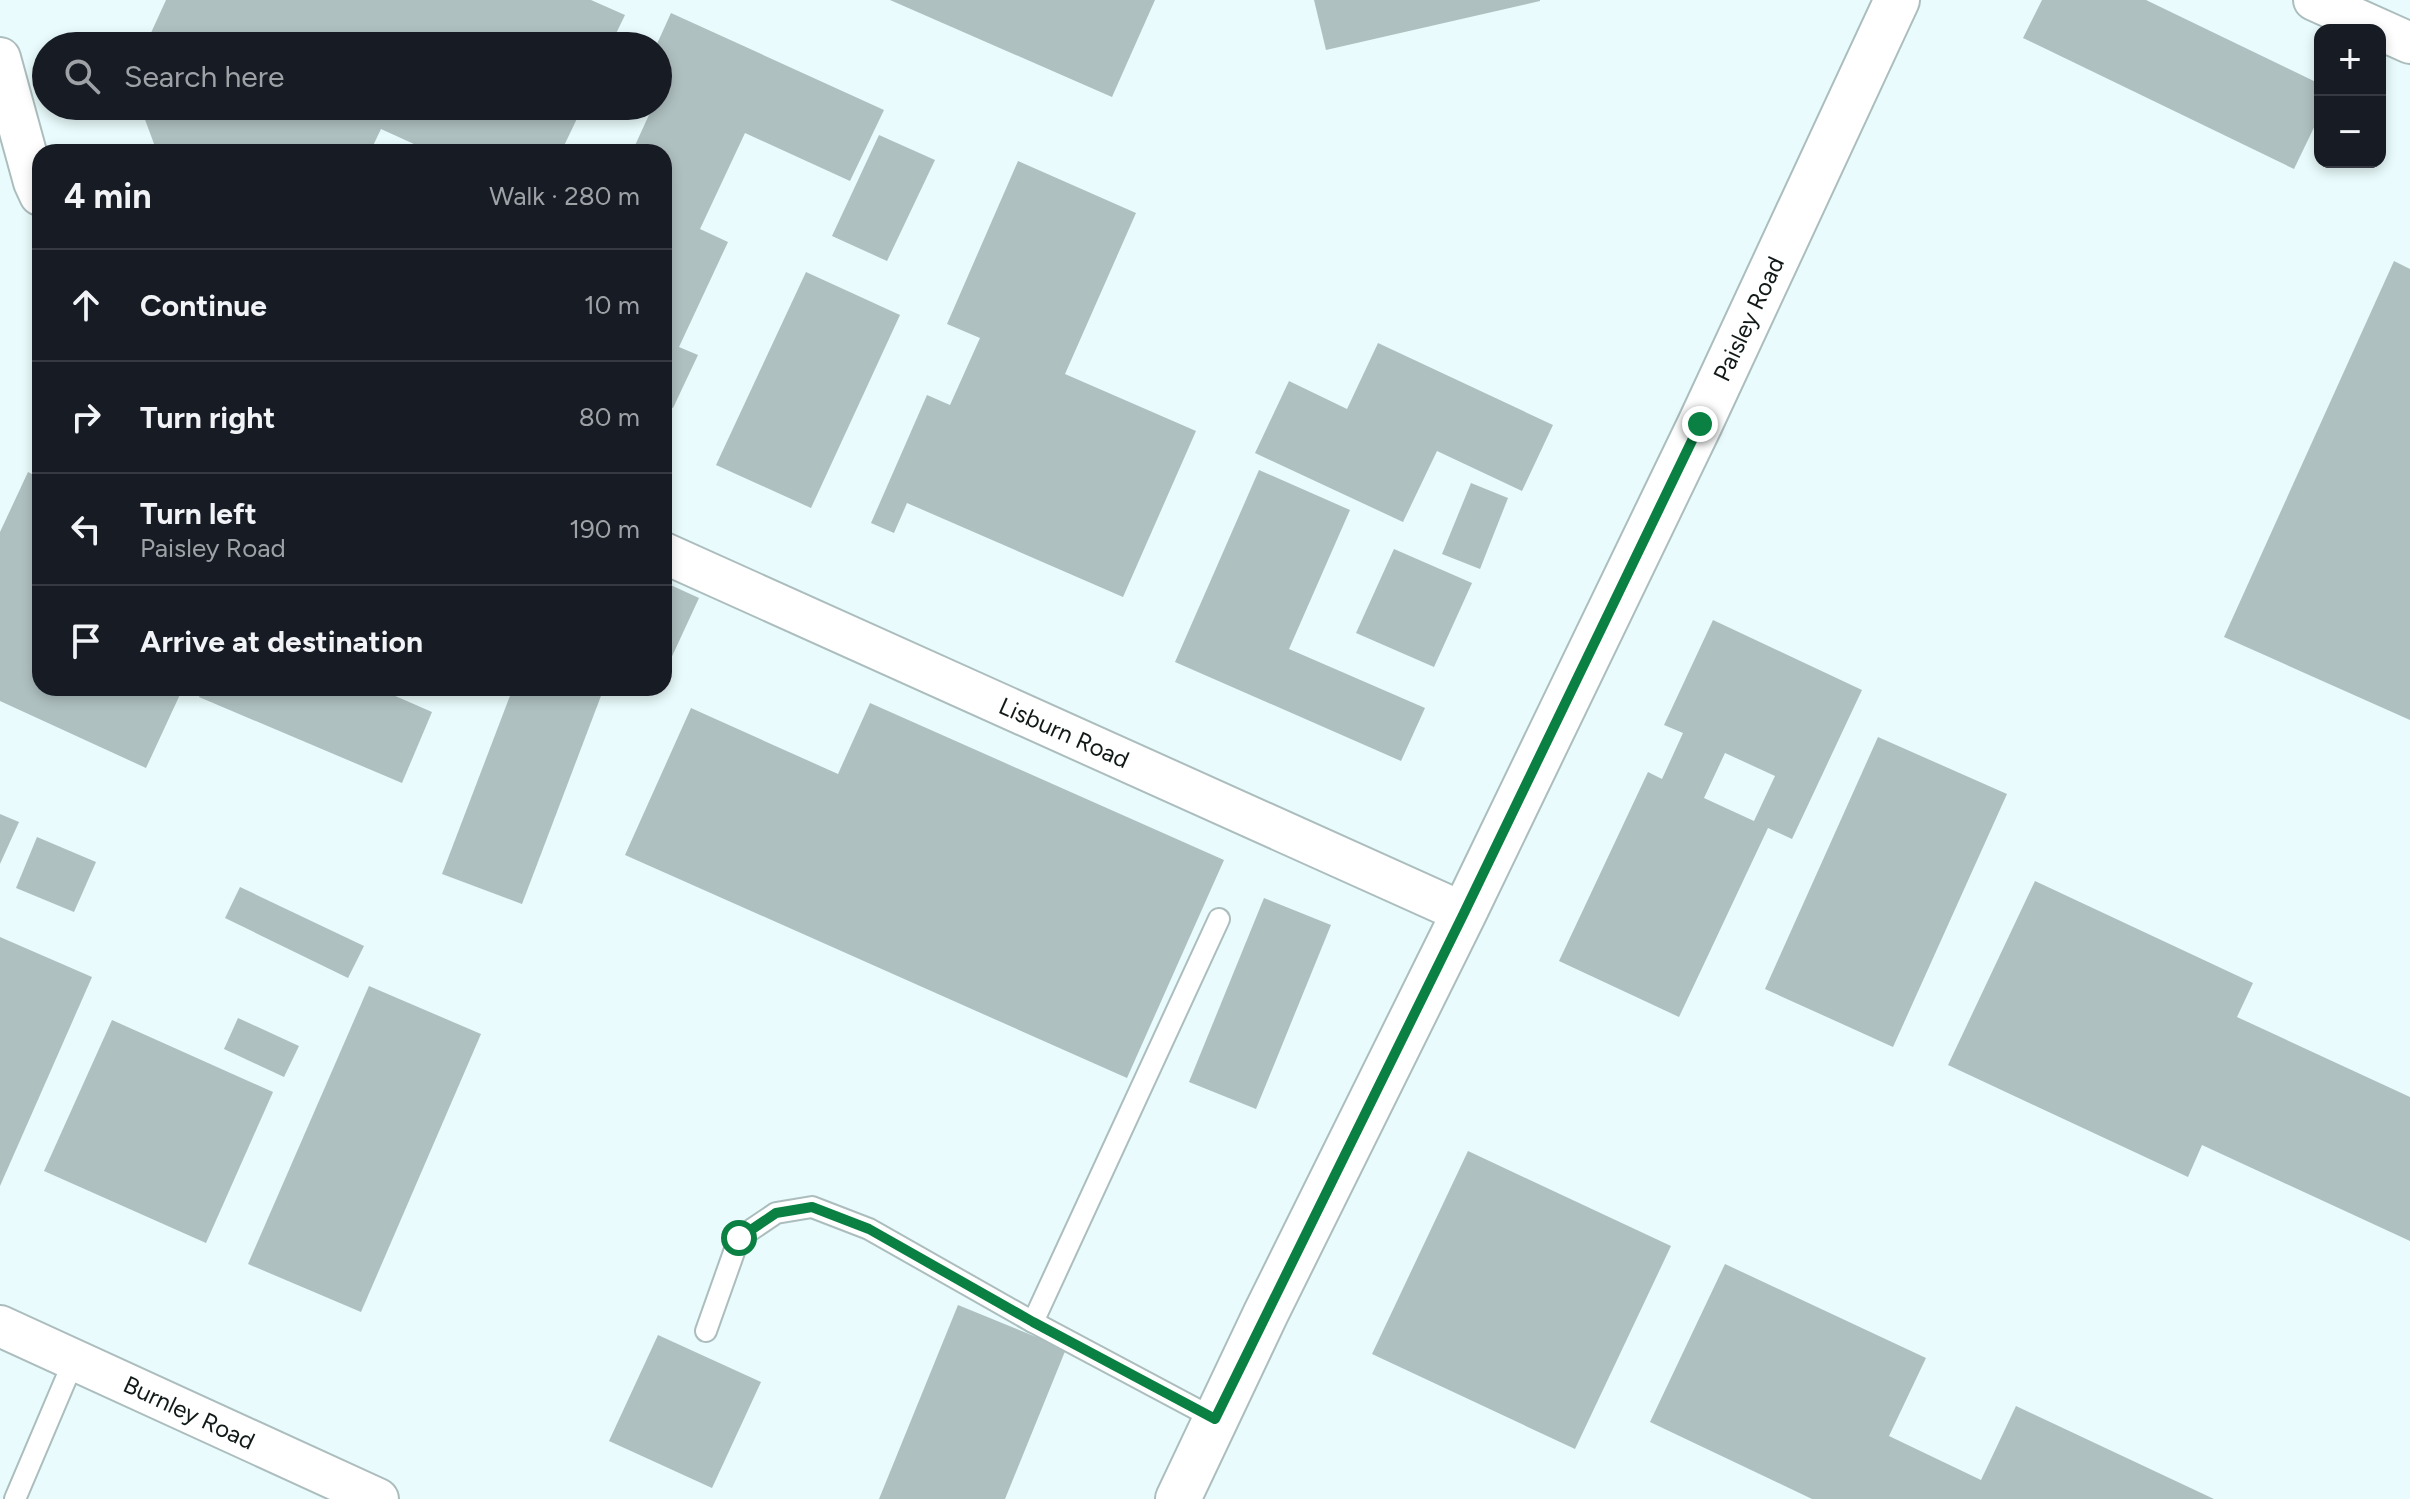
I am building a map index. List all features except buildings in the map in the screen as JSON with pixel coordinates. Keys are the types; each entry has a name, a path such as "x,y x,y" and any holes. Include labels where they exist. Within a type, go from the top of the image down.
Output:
{"main road":[{"name":"Paisley Road","path":"1178,1499 1700,424 1897,0"}],"street":[{"path":"2314,0 2410,43"},
{"path":"0,58 32,175"},
{"name":"Lisburn Road","path":"672,557 1464,913"},
{"name":"Burnley Road","path":"0,1326 378,1499"}],"lane":[{"path":"1033,1322 1219,919"},
{"path":"706,1331 739,1238 776,1213 812,1207 869,1229 1033,1322 1215,1419"},
{"path":"15,1499 74,1360"}],"route":[{"path":"739,1238 776,1213 812,1207 869,1229 1033,1322 1215,1419 1700,424"}]}
